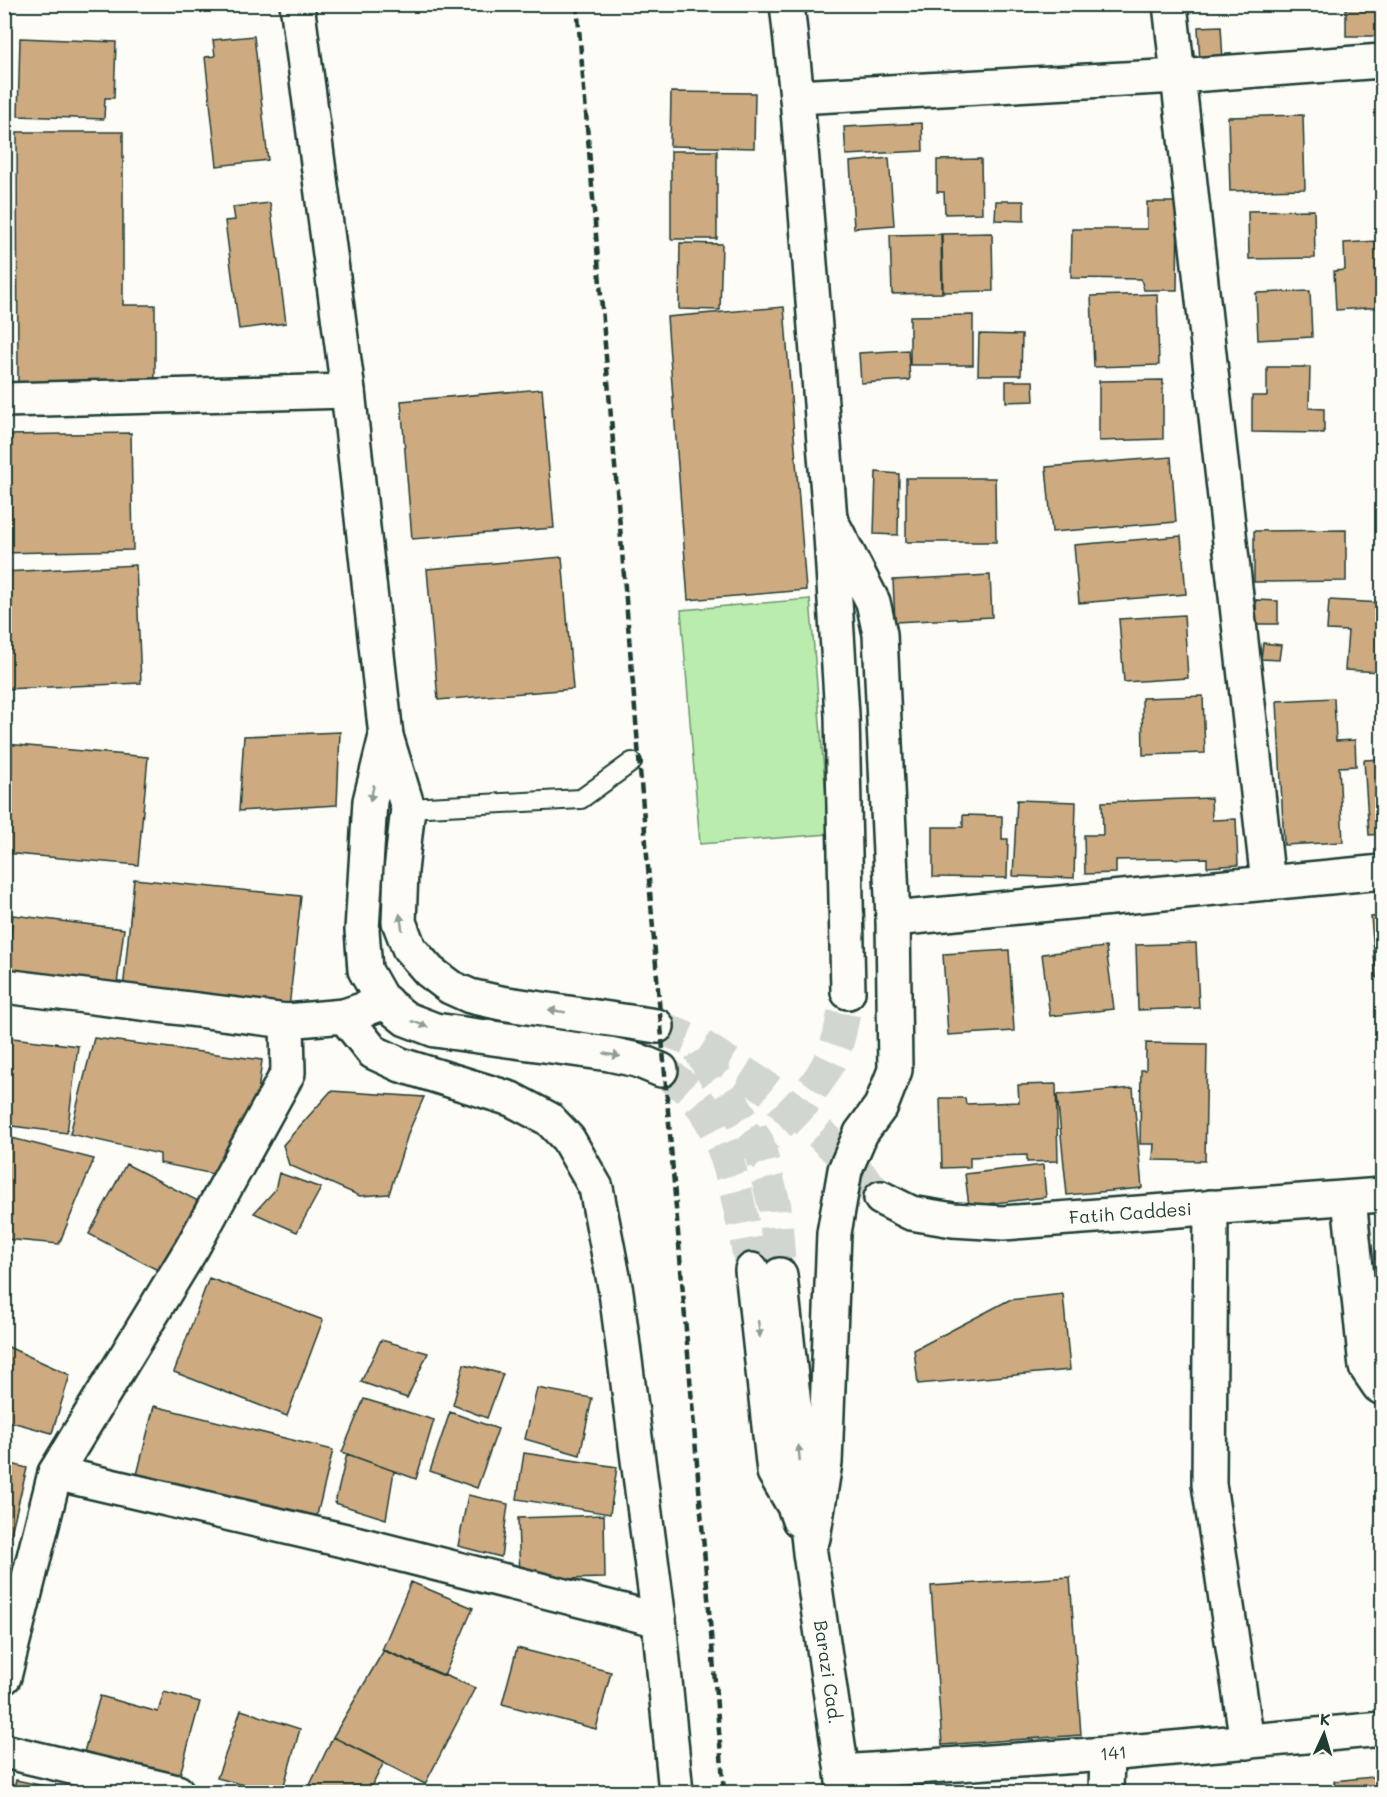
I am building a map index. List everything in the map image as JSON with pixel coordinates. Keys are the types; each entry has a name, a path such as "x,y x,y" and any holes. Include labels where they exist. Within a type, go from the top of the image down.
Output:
{"street":[{"path":"297,4 348,391 386,736 408,808 401,871 399,922 409,948 429,971 450,987 470,996 657,1026"},
{"path":"787,4 797,97 830,519 842,715 848,992"},
{"path":"1170,4 1268,883"},
{"path":"797,97 1178,76 1383,61"},
{"path":"4,400 348,391"},
{"path":"810,1553 825,1463 834,1233 845,1170 861,1133 881,1106 895,1070 893,919 880,634 873,602 830,519"},
{"path":"386,736 370,801 362,930 365,970 382,1000 406,1019 435,1030 609,1054 637,1060 661,1070"},
{"path":"893,919 1383,872"},
{"path":"4,986 287,1021 344,1016 386,1002"},
{"path":"344,1016 373,1052 401,1065 511,1099 549,1119 568,1138 596,1188 616,1292 659,1620 676,1792"},
{"path":"4,1677 55,1473 192,1248 288,1073 287,1021"},
{"name":"Fatih Caddesi","path":"881,1198 911,1213 953,1220 1003,1223 1383,1195"},
{"path":"1349,1198 1366,1367 1378,1386 1383,1388"},
{"path":"1211,1207 1209,1484 1247,1742"},
{"path":"766,1273 774,1472 794,1506 810,1553"},
{"path":"55,1473 359,1544 659,1620"},
{"name":"Barazi Cad.","path":"810,1553 843,1782"},
{"name":"141","path":"843,1782 1107,1754 1383,1729"},
{"path":"4,1751 177,1792"},
{"path":"1106,1792 1107,1754"}],"lane":[{"path":"408,808 581,799 632,762"}],"green space":[{"path":"810,599 829,834 700,844 681,610"}],"building":[{"path":"1346,4 1382,4 1382,36 1346,36"},
{"path":"1221,26 1223,61 1200,63 1198,27"},
{"path":"254,36 268,160 217,166 205,57 215,56 213,40"},
{"path":"20,38 116,42 114,98 105,98 104,119 18,116"},
{"path":"671,92 755,93 754,148 670,146"},
{"path":"1303,115 1305,189 1230,191 1228,117"},
{"path":"922,123 923,151 846,155 844,127"},
{"path":"17,132 123,132 123,305 155,305 155,385 18,385"},
{"path":"671,151 717,151 717,239 671,239"},
{"path":"889,158 894,225 854,228 850,162"},
{"path":"981,159 982,213 945,214 944,192 937,192 937,160"},
{"path":"996,201 1024,201 1024,221 995,220"},
{"path":"1147,202 1178,202 1177,290 1144,290 1141,279 1071,278 1072,229 1147,229"},
{"path":"270,203 286,323 239,329 225,221 235,220 233,207"},
{"path":"1314,210 1315,258 1249,259 1248,211"},
{"path":"992,233 993,291 943,292 942,234"},
{"path":"941,234 942,293 892,294 890,235"},
{"path":"1378,241 1382,307 1336,310 1334,271 1345,270 1344,243"},
{"path":"680,243 722,244 720,310 679,309"},
{"path":"1310,291 1312,337 1258,340 1256,293"},
{"path":"1157,294 1159,365 1094,367 1091,296"},
{"path":"784,307 806,590 688,600 667,317"},
{"path":"973,315 973,365 910,365 910,316"},
{"path":"979,334 1022,335 1021,375 978,375"},
{"path":"908,350 910,380 861,383 859,353"},
{"path":"1267,367 1310,367 1309,408 1324,409 1324,433 1252,432 1252,396 1267,396"},
{"path":"1163,380 1163,439 1099,441 1099,381"},
{"path":"1006,381 1033,381 1034,401 1006,402"},
{"path":"542,389 554,528 412,539 401,401"},
{"path":"131,433 133,550 4,553 4,435"},
{"path":"1171,457 1176,522 1052,532 1046,467"},
{"path":"876,472 899,474 898,535 874,534"},
{"path":"906,478 995,478 996,542 906,542"},
{"path":"1346,530 1346,581 1254,582 1254,531"},
{"path":"1181,536 1186,594 1079,603 1074,545"},
{"path":"562,557 573,689 438,700 427,569"},
{"path":"136,565 141,683 4,689 4,572"},
{"path":"990,575 992,617 895,622 893,580"},
{"path":"1256,600 1278,601 1278,624 1256,624"},
{"path":"1329,600 1382,603 1382,672 1345,670 1348,631 1327,630"},
{"path":"1184,615 1188,678 1124,682 1119,619"},
{"path":"1263,643 1281,645 1279,660 1261,659"},
{"path":"1203,696 1205,753 1143,755 1142,698"},
{"path":"1334,698 1336,741 1355,740 1356,766 1339,767 1343,842 1284,845 1277,701"},
{"path":"340,732 337,805 239,811 244,736"},
{"path":"6,744 148,757 138,865 4,853"},
{"path":"1382,759 1382,834 1369,835 1364,760"},
{"path":"1211,798 1212,820 1236,819 1238,865 1207,867 1207,858 1116,860 1116,873 1085,874 1084,835 1103,835 1102,802"},
{"path":"1017,800 1076,802 1074,878 1013,876"},
{"path":"963,815 1002,816 1002,839 1008,839 1007,878 933,877 933,827 963,827"},
{"path":"134,879 301,896 289,1008 123,991"},
{"path":"13,915 124,929 117,984 6,970"},
{"path":"1382,916 1382,977 1376,978 1371,917"},
{"path":"1196,943 1199,1008 1138,1010 1136,945"},
{"path":"1106,947 1114,1009 1050,1016 1042,954"},
{"path":"1009,950 1014,1031 948,1035 943,954"},
{"path":"4,1037 78,1046 67,1133 4,1125"},
{"path":"94,1038 262,1060 256,1108 218,1175 160,1163 160,1154 70,1134"},
{"path":"1146,1043 1207,1044 1205,1161 1153,1160 1154,1144 1140,1144 1141,1070 1146,1070"},
{"path":"1056,1084 1058,1161 1027,1162 1027,1155 970,1157 970,1167 942,1168 940,1098 965,1098 966,1104 1019,1102 1018,1085"},
{"path":"1133,1088 1142,1188 1067,1195 1057,1095"},
{"path":"331,1091 424,1097 409,1131 389,1194 360,1196 289,1165 283,1145"},
{"path":"4,1136 94,1159 59,1244 4,1239"},
{"path":"126,1164 202,1203 165,1274 89,1234"},
{"path":"1043,1165 1046,1197 969,1206 965,1174"},
{"path":"279,1173 321,1188 297,1232 254,1213 275,1190"},
{"path":"209,1278 323,1320 287,1416 174,1372"},
{"path":"1063,1294 1070,1370 918,1384 914,1350 1009,1300"},
{"path":"381,1340 428,1353 407,1398 361,1382"},
{"path":"4,1345 70,1375 52,1433 4,1420"},
{"path":"464,1364 503,1374 487,1418 453,1405"},
{"path":"537,1388 592,1398 580,1455 525,1439"},
{"path":"364,1399 434,1420 416,1479 342,1452"},
{"path":"154,1406 333,1450 315,1523 136,1479"},
{"path":"450,1412 498,1429 477,1488 430,1471"},
{"path":"524,1453 617,1467 610,1514 517,1499"},
{"path":"347,1454 394,1471 386,1519 335,1503"},
{"path":"4,1462 27,1468 4,1562"},
{"path":"468,1495 508,1504 501,1557 458,1546"},
{"path":"604,1515 605,1578 520,1580 518,1518"},
{"path":"1070,1577 1081,1735 942,1745 931,1586"},
{"path":"411,1582 473,1608 444,1676 382,1650"},
{"path":"517,1648 611,1672 596,1729 502,1704"},
{"path":"384,1650 475,1688 425,1784 333,1737"},
{"path":"164,1692 200,1702 179,1778 84,1752 100,1696 158,1712"},
{"path":"241,1710 300,1729 282,1792 272,1792 217,1778"},
{"path":"333,1737 384,1762 369,1792 315,1792 308,1789"},
{"path":"1382,1776 1382,1792 1335,1792 1334,1781"},
{"path":"16,1780 72,1792 13,1792"}],"tunnel":[{"path":"743,1157 798,1106 821,1077 837,1043 848,992"},
{"path":"657,1026 695,1042 764,1086 795,1110 837,1150 881,1198"},
{"path":"699,1050 758,1143 775,1207 780,1275"},
{"path":"661,1070 691,1093 715,1130 725,1152 732,1177 752,1270"}],"railway":[{"path":"577,4 724,1792"}]}
